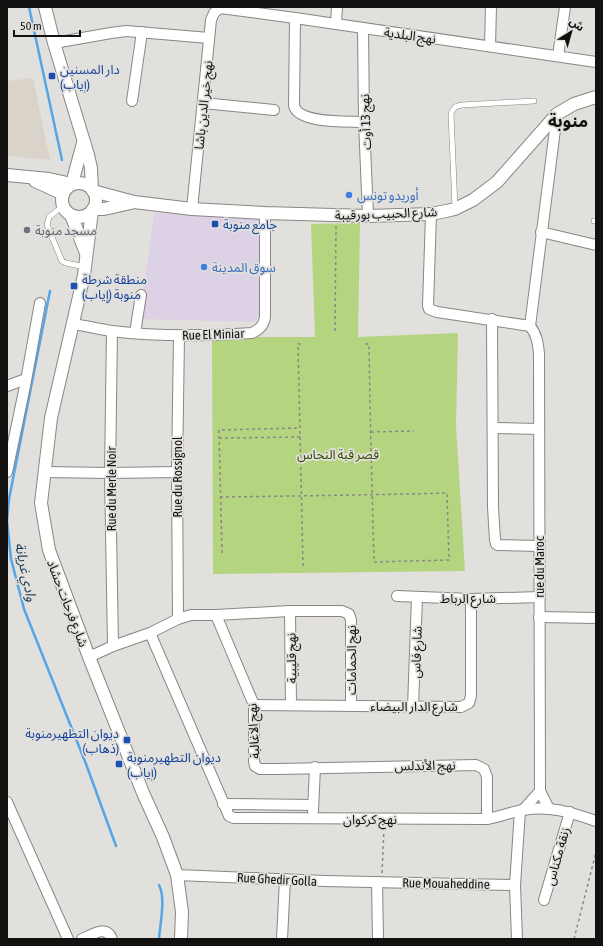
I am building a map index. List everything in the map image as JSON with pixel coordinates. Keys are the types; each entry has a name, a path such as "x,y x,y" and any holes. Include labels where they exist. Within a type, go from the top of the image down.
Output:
{"street":[{"path":"45,7 54,43 91,168 92,190 96,200 92,210 82,217 67,211 62,202 63,194 73,183 83,142"},
{"path":"336,7 336,24"},
{"path":"490,46 491,7"},
{"path":"558,56 565,7"},
{"name":"نهج البلدية","path":"223,8 596,62"},
{"name":"نهج خير الدين باشا","path":"192,208 212,17 218,9 223,8"},
{"path":"295,18 294,106 296,111 304,117 313,119 364,122"},
{"name":"نهج 13 أوت","path":"363,28 364,122 368,216"},
{"path":"54,43 126,31 209,38"},
{"path":"132,101 142,32"},
{"name":"شارع الحبيب بورقيبة","path":"92,190 134,202 192,208 336,216 431,214 455,209 473,200 497,182 557,114 574,104 596,97"},
{"path":"203,103 274,110"},
{"path":"431,214 429,309 437,312 492,319 530,326 557,114"},
{"path":"7,175 84,184 92,190"},
{"path":"24,177 63,194"},
{"name":"شارع الحبيب بورقيبة","path":"92,210 104,209 134,202"},
{"name":"شارع فرحات حشاد","path":"92,210 85,267 51,418 41,503 49,550 89,657 143,793 163,837 177,876 182,912 181,939"},
{"name":"شارع فرحات حشاد","path":"67,211 86,254"},
{"name":"Rue El Miniar","path":"73,324 112,331 179,336 252,333 260,329 263,325 265,317 265,213"},
{"path":"541,232 596,245"},
{"path":"135,333 141,295"},
{"path":"7,472 40,303"},
{"path":"492,319 493,507 496,544 498,546 539,546"},
{"name":"rue du Maroc","path":"530,326 536,335 539,346 540,791 548,809"},
{"name":"Rue du Merle Noir","path":"112,331 110,473 113,646"},
{"name":"Rue du Rossignol","path":"178,618 177,472 179,336"},
{"path":"7,386 25,383"},
{"path":"7,393 25,383"},
{"path":"493,428 539,430"},
{"path":"45,472 177,472"},
{"name":"شارع الرباط","path":"397,596 471,599 540,597"},
{"name":"شارع فاس","path":"414,707 417,597"},
{"name":"شارع الدار البيضاء","path":"254,705 462,707 469,703 471,696 471,599"},
{"path":"89,657 113,646 150,633 178,618 191,615 216,616 290,611"},
{"name":"نهج الحمامات","path":"290,611 342,611 349,614 351,620 351,706"},
{"name":"نهج قليبية","path":"290,611 291,705"},
{"name":"نهج الاغالبة","path":"216,616 254,705 255,766 260,769 314,768"},
{"path":"539,617 596,618"},
{"name":"نهج كركوان","path":"150,633 229,816 234,818 313,819 487,819 521,810"},
{"name":"نهج الأندلس","path":"314,768 476,765 484,769 488,777 487,819"},
{"path":"313,819 314,768"},
{"path":"517,939 515,885 521,810 540,791"},
{"path":"7,802 68,939"},
{"path":"223,804 313,805"},
{"path":"521,810 548,809 570,812 596,821"},
{"name":"زنقة مكناس","path":"544,900 570,812"},
{"name":"Rue Ghedir Golla","path":"177,876 379,882"},
{"path":"282,939 285,879"},
{"path":"378,939 379,882"},
{"name":"Rue Mouaheddine","path":"379,882 515,885"},
{"path":"82,939 96,932 105,931 109,933 112,939"}],"lane":[{"path":"455,209 451,114 453,108 456,105 462,104 534,101"},
{"path":"67,211 49,217 47,225 62,261 85,267"}],"path":[{"path":"335,331 336,216"},
{"path":"303,566 298,344 304,344"},
{"path":"220,498 372,495 447,493 449,560 374,562 372,495 370,432 369,344 366,344"},
{"path":"222,553 219,430 300,428"},
{"path":"370,432 414,431"},
{"path":"219,438 300,437"},
{"path":"379,882 384,819"},
{"path":"574,939 596,852"}],"shaded area":[{"path":"33,78 50,160 7,156 7,81"},
{"name":"سوق المدينة","path":"154,213 259,219 261,315 257,320 253,322 140,319"}],"green space":[{"name":"قصر قبة النحاس","path":"360,223 358,337 458,333 456,426 465,571 213,574 212,337 315,337 311,224"}],"waterway":[{"name":"وادي غريانة","path":"29,7 62,160"},
{"name":"وادي غريانة","path":"50,291 9,499 7,521 11,559 24,609 86,764 116,846"},
{"path":"159,885 162,897 162,911 159,939"}],"place":[{"name":"دار المسنين (إياب)","path":"52,76"},
{"name":"أوريدو تونس","path":"349,195"},
{"name":"جامع منوبة","path":"215,224"},
{"name":"مسجد منوبة","path":"27,230"},
{"name":"سوق المدينة","path":"204,267"},
{"name":"منطقة شرطة منوبة (إياب)","path":"74,286"},
{"name":"ديوان التطهيرمنوبة (ذهاب)","path":"127,740"},
{"name":"ديوان التطهيرمنوبة (إياب)","path":"119,764"}],"district":[{"name":"منوبة","path":"568,121"}]}
